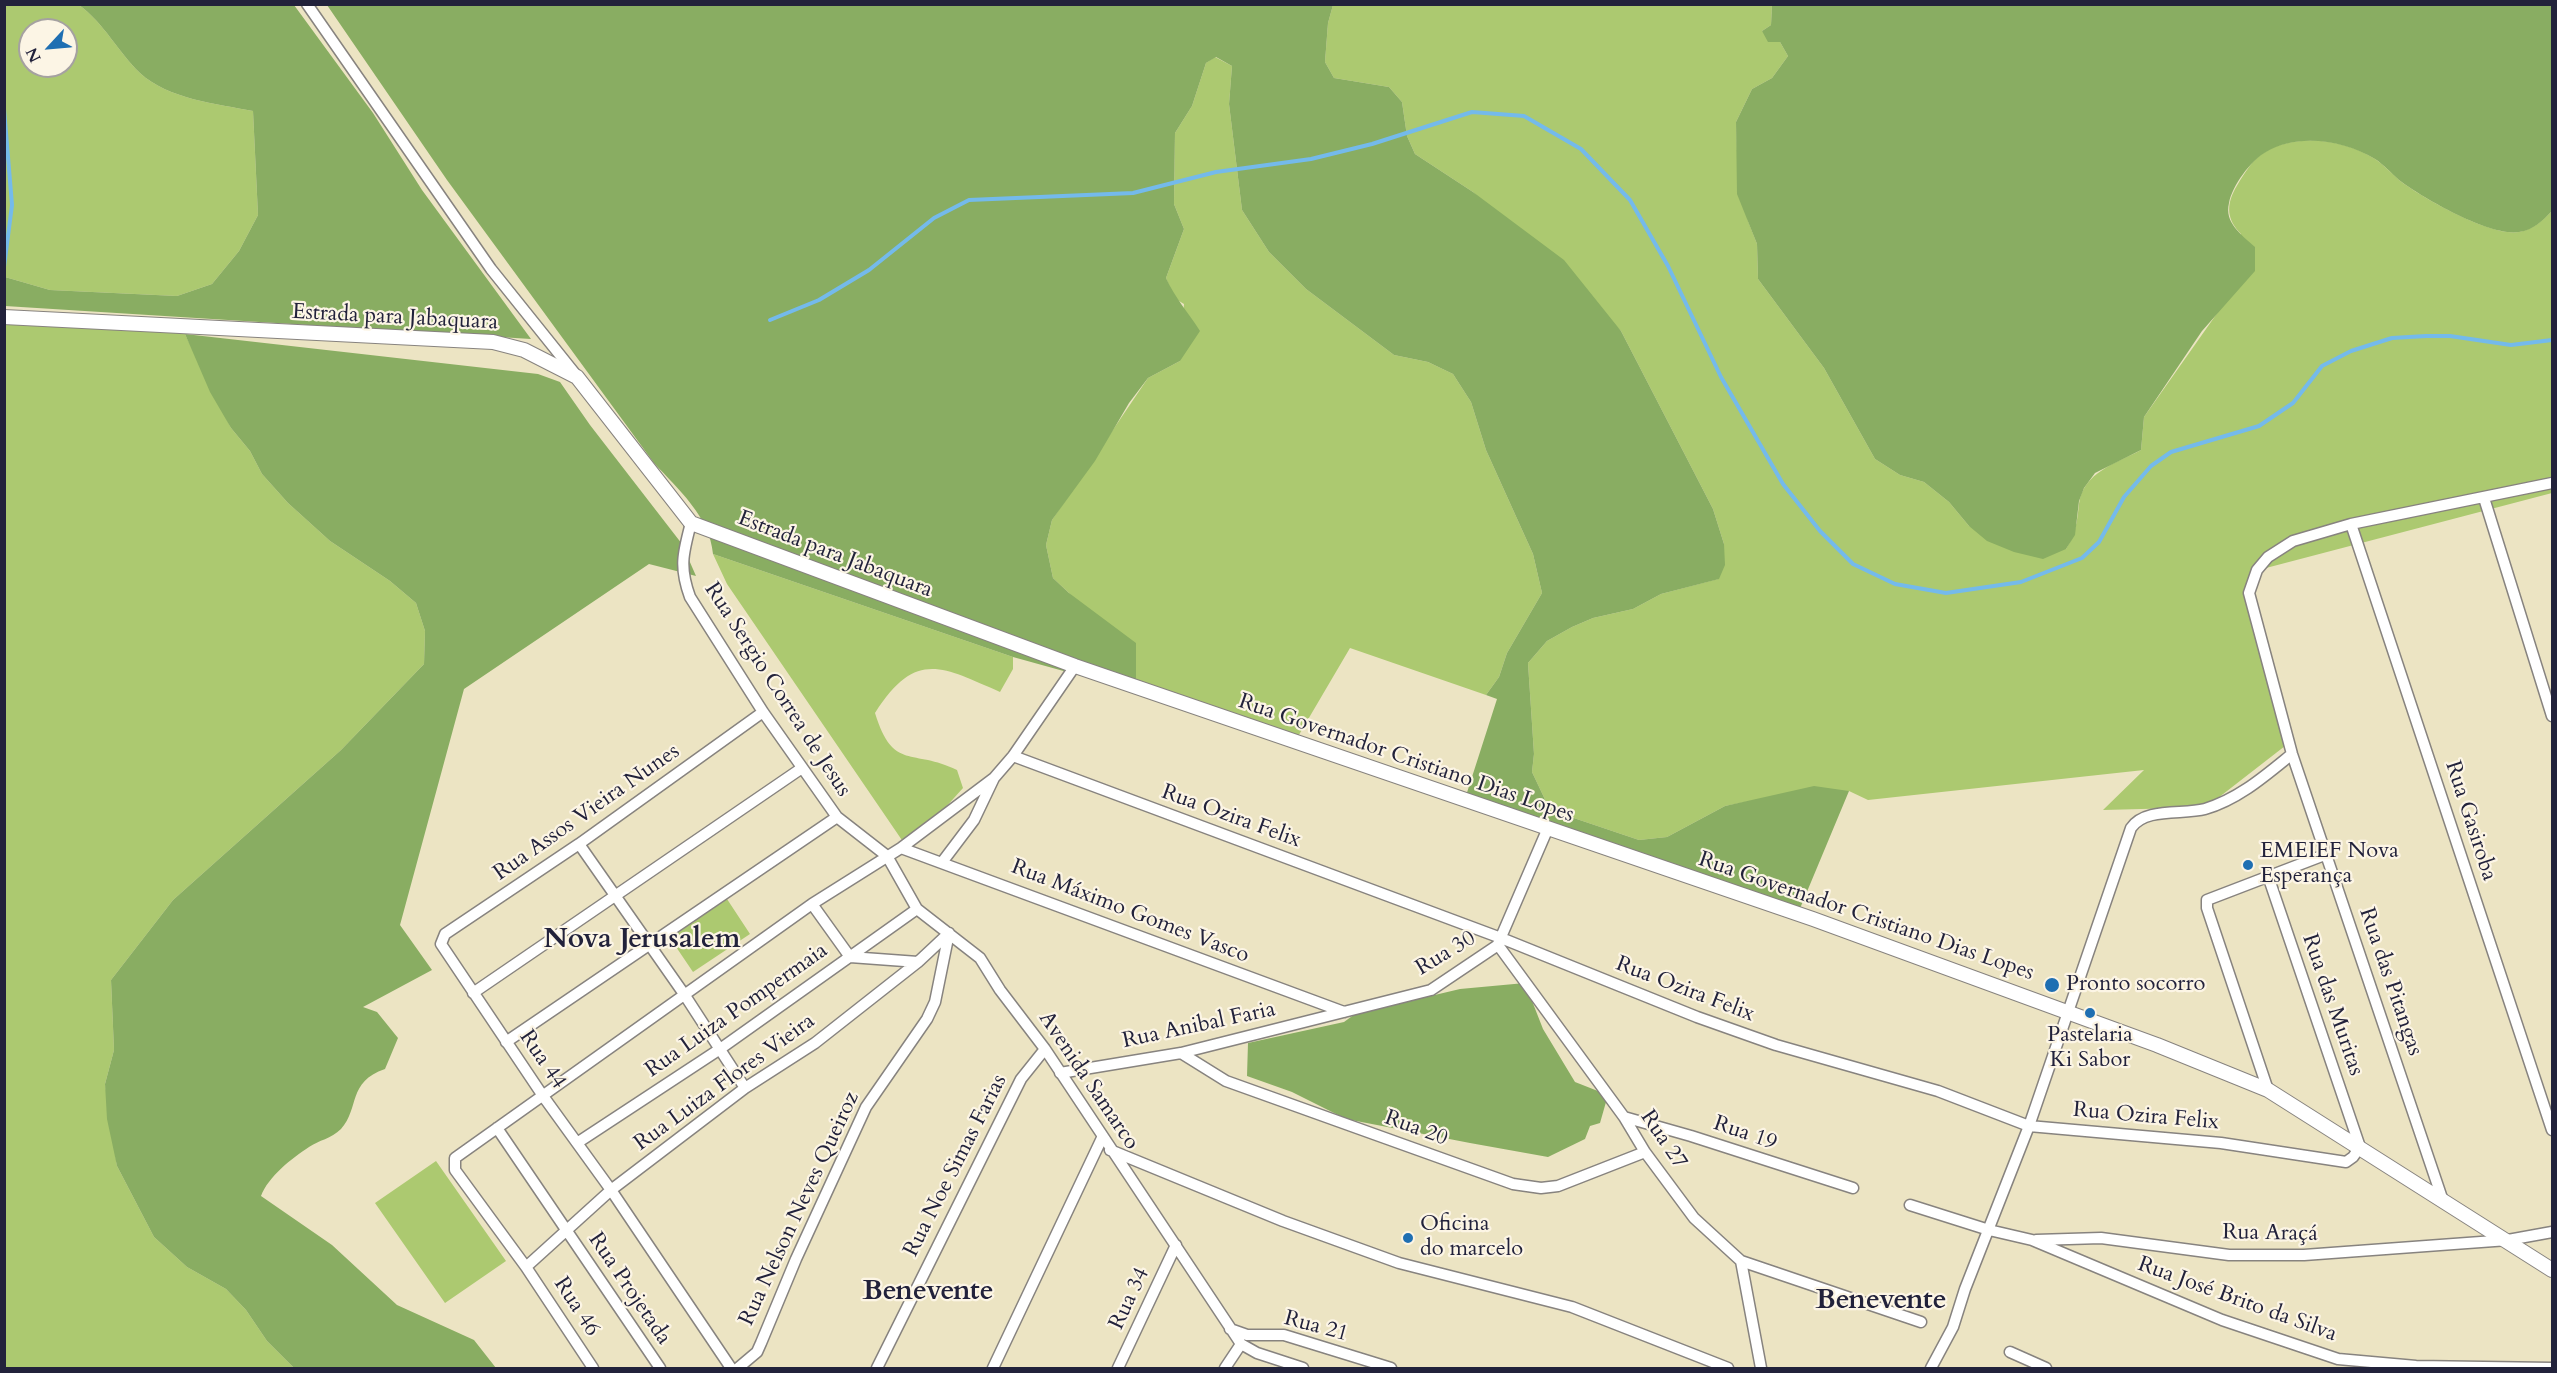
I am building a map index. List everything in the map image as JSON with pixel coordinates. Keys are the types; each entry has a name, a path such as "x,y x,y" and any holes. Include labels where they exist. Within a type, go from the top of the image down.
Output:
{"street":[{"path":"307,4 491,269 578,377"},
{"name":"Estrada para Jabaquara","path":"4,317 493,342 524,350 578,377 691,523 1196,709"},
{"path":"2351,524 2553,483"},
{"path":"2484,498 2553,716"},
{"name":"Rua Sergio Correa de Jesus","path":"691,523 681,560 683,578 690,597 764,712 837,817 887,856"},
{"name":"Rua das Pitangas","path":"2351,524 2287,544 2268,557 2257,570 2249,593 2292,754 2442,1198"},
{"name":"Rua Gasiroba","path":"2351,524 2553,1130"},
{"path":"901,848 994,778 1013,756 1075,666"},
{"name":"Rua Governador Cristiano Dias Lopes","path":"1196,709 1814,919 2068,1011 2268,1090 2553,1270"},
{"name":"Rua Assos Vieira Nunes","path":"443,949 442,939 445,934 579,844 764,712"},
{"path":"1931,1368 1953,1327 2029,1126 2134,822 2145,816 2205,809 2231,798 2292,754"},
{"name":"Rua Ozira Felix","path":"1013,756 1697,1017 1776,1045 1938,1091 2029,1126 2221,1143 2341,1162 2350,1160 2360,1146"},
{"path":"473,993 802,768"},
{"path":"943,861 974,820 994,778"},
{"path":"506,1042 837,817"},
{"path":"1499,941 1548,828"},
{"path":"579,844 617,895 745,1088"},
{"name":"Rua 46","path":"593,1368 526,1267 453,1166 455,1158 812,904 901,848"},
{"name":"Rua Máximo Gomes Vasco","path":"901,848 943,861 1344,1012"},
{"path":"2268,1090 2207,908 2207,900 2211,896 2327,854"},
{"name":"Avenida Samarco","path":"887,856 917,909 980,958 1000,990 1045,1049 1241,1344"},
{"name":"Rua das Muritas","path":"2268,876 2360,1146"},
{"path":"812,904 850,957 918,962"},
{"name":"Rua Luiza Pompermaia","path":"577,1143 720,1049 917,909"},
{"name":"Rua Luiza Flores Vieira","path":"526,1267 611,1190 745,1088 815,1043 918,962 949,933"},
{"name":"Rua Nelson Neves Queiroz","path":"738,1368 757,1352 809,1228 866,1107 927,1019 936,1002 949,933"},
{"name":"Rua 30","path":"1344,1012 1431,990 1499,941"},
{"name":"Rua 27","path":"1499,941 1624,1117 1644,1152 1694,1218 1741,1261"},
{"name":"Rua 44","path":"443,949 543,1096 611,1190 731,1368"},
{"name":"Rua Anibal Faria","path":"1060,1073 1181,1053 1344,1012"},
{"name":"Rua Noe Simas Farias","path":"877,1368 1021,1079 1045,1049"},
{"name":"Rua 20","path":"1181,1053 1226,1081 1513,1184 1541,1188 1558,1186 1644,1152"},
{"name":"Rua 19","path":"1624,1117 1852,1188"},
{"name":"Rua Projetada","path":"497,1128 660,1368"},
{"path":"993,1368 1102,1137"},
{"path":"1110,1150 1283,1221 1399,1263 1572,1307 1728,1368"},
{"name":"Rua José Brito da Silva","path":"1910,1205 1989,1230 2032,1240 2168,1299 2338,1359 2416,1367 2553,1368"},
{"name":"Rua Araçá","path":"2032,1240 2101,1238 2229,1255 2304,1255 2508,1240 2553,1232"},
{"name":"Rua 34","path":"1118,1368 1176,1245"},
{"path":"1761,1368 1741,1261 1921,1322"},
{"name":"Rua 21","path":"1230,1329 1247,1335 1284,1335 1391,1368"},
{"path":"1225,1368 1241,1344 1257,1353 1303,1368"},
{"path":"2010,1352 2046,1368"}],"green space":[{"path":"5,5 79,5 96,20 132,65 151,82 179,95 253,111 258,215 239,251 212,284 177,296 50,290 5,277"},
{"path":"79,5 294,5 373,113 422,190 531,339 5,306 5,277 50,290 177,296 212,284 239,251 258,215 253,111 179,95 151,82 132,65 96,20"},
{"path":"327,5 1333,5 1328,23 1325,62 1334,78 1389,87 1402,102 1407,136 1415,154 1473,192 1564,260 1621,331 1713,509 1724,544 1725,565 1719,579 1661,594 1633,609 1593,618 1572,627 1547,641 1528,663 1534,754 1532,772 1550,810 1639,840 1667,837 1725,806 1814,786 1849,791 1796,918 1463,805 1497,699 1486,695 1499,677 1507,653 1542,593 1533,554 1486,450 1471,402 1453,374 1428,362 1394,355 1306,289 1269,252 1242,210 1229,104 1232,66 1216,57 1206,63 1192,106 1175,133 1174,204 1184,229 1166,278 1200,331 1180,361 1148,378 1129,403 1095,461 1052,520 1046,545 1053,578 1069,593 1136,643 1136,678 1132,690 1013,657 713,554 706,528 691,504 654,463 447,180"},
{"path":"1333,5 1772,5 1771,25 1762,31 1780,42 1788,56 1772,78 1752,89 1736,122 1737,151 1748,221 1757,244 1758,279 1824,368 1875,459 1900,475 1924,482 1949,502 1969,526 2066,549 2074,532 2079,504 2087,484 2102,470 2141,450 2144,417 2218,312 2241,234 2236,229 2229,213 2230,201 2243,176 2259,156 2286,143 2301,141 2332,142 2348,146 2375,159 2399,180 2440,206 2492,229 2507,232 2529,229 2552,211 2552,493 2266,568 2253,584 2251,596 2294,739 2209,805 2103,810 2144,770 1868,800 1849,791 1781,795 1725,806 1667,837 1639,840 1550,810 1532,772 1534,754 1528,663 1547,641 1572,627 1593,618 1633,609 1661,594 1718,579 1724,544 1713,509 1621,331 1473,192 1415,154 1407,136 1402,102 1389,87 1334,78 1325,62 1328,23"},
{"path":"1772,5 2552,5 2552,211 2529,229 2506,232 2474,222 2439,205 2399,180 2375,159 2349,147 2335,143 2306,141 2292,142 2266,152 2248,167 2238,182 2231,196 2228,210 2235,228 2255,247 2255,271 2202,331 2144,417 2141,450 2095,473 2084,488 2079,501 2075,535 2066,549 2043,559 2014,552 1987,541 1969,526 1949,502 1924,482 1900,475 1875,459 1824,368 1758,279 1757,244 1737,194 1736,122 1752,89 1772,78 1788,56 1780,42 1768,42 1762,31 1771,25"},
{"path":"1215,57 1232,66 1229,104 1242,210 1269,252 1306,289 1394,355 1428,362 1453,374 1471,402 1486,450 1533,554 1542,593 1507,653 1499,677 1486,695 1350,648 1293,745 1132,690 1069,593 1053,578 1046,545 1052,520 1148,378 1180,361 1184,304 1174,298 1166,278 1184,229 1174,204 1175,133 1192,106 1206,63"},
{"path":"5,321 182,328 231,428 250,451 262,474 288,503 330,541 390,581 416,603 425,631 424,664 341,750 173,900 111,980 114,1050 105,1084 117,1166 154,1237 187,1267 226,1289 246,1310 267,1341 294,1368 5,1368"},
{"path":"185,334 538,374 560,382 590,425 682,544 696,576 649,564 464,689 400,925 432,970 363,1007 377,1012 398,1038 385,1069 373,1074 359,1088 351,1113 341,1129 288,1162 269,1182 261,1196 332,1245 397,1305 474,1340 496,1368 294,1368 267,1341 246,1310 226,1289 187,1267 154,1237 117,1166 107,1119 105,1084 114,1050 111,980 173,900 341,750 424,664 425,631 416,603 390,581 330,541 288,503 262,474 250,451 231,428 210,392"},
{"path":"713,554 1013,657 1013,669 1000,692 962,676 931,669 917,672 904,679 875,713 889,744 897,751 957,770 963,788 908,849 727,584"},
{"path":"727,899 750,934 693,972 670,938"},
{"path":"1525,983 1543,1029 1575,1082 1608,1095 1600,1123 1590,1126 1585,1139 1548,1157 1346,1119 1292,1092 1247,1076 1248,1043 1344,1022 1355,1014 1460,989"},
{"path":"436,1161 506,1261 445,1303 375,1203"}],"waterway":[{"path":"4,109 12,205 4,267"},
{"path":"770,320 819,300 869,270 934,218 969,200 1133,193 1216,172 1311,159 1372,144 1472,112 1524,116 1581,149 1630,200 1668,266 1721,377 1783,484 1820,531 1853,564 1895,584 1946,593 2021,582 2082,558 2099,542 2124,497 2151,466 2171,452 2259,426 2293,403 2322,366 2351,351 2392,338 2426,336 2450,336 2511,345 2552,340"}],"place":[{"name":"EMEIEF Nova Esperança","path":"2248,865"},
{"name":"Pronto socorro","path":"2052,985"},
{"name":"Pastelaria Ki Sabor","path":"2090,1013"},
{"name":"Oficina do marcelo","path":"1408,1238"}],"district":[{"name":"Nova Jerusalem","path":"642,941"},
{"name":"Benevente","path":"928,1293"},
{"name":"Benevente","path":"1881,1302"}]}
